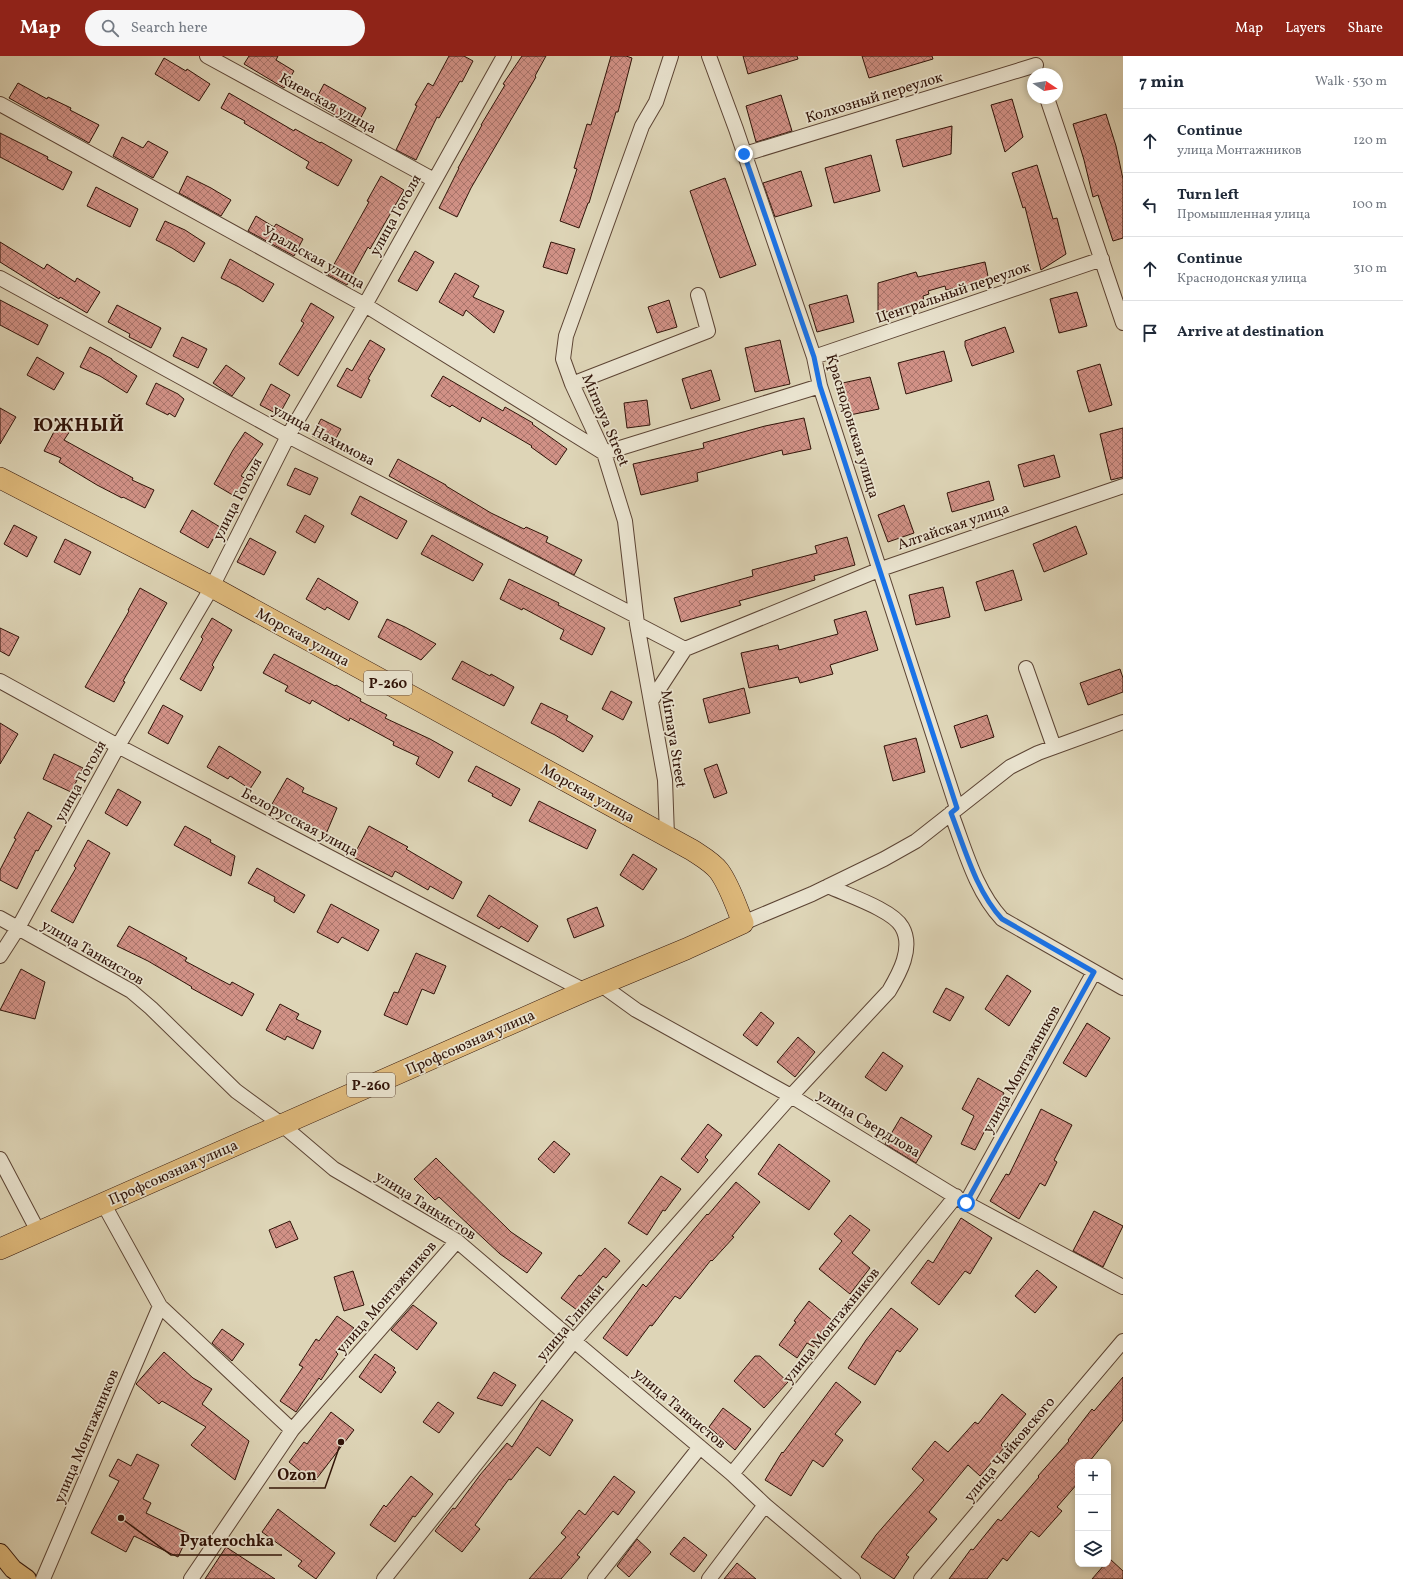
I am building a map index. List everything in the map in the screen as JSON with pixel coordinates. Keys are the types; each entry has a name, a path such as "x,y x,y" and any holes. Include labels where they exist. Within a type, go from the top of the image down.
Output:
{"highway":[{"name":"Морская улица","path":"0,478 212,587 697,853 719,871 726,883 743,923"},
{"name":"Профсоюзная улица","path":"0,1249 592,987 686,949 743,923"}],"main road":[{"path":"0,1553 13,1569 27,1579"}],"street":[{"name":"Киевская улица","path":"207,56 434,180"},
{"name":"Mirnaya Street","path":"667,836 665,780 652,701 636,620 626,521 604,453 572,384 563,359 566,336 642,126 656,102 671,56"},
{"name":"Краснодонская улица","path":"709,56 814,357 820,386 881,569 954,810 983,894 1002,919 1123,988"},
{"name":"улица Гоголя","path":"0,956 18,928 118,746 212,587 288,436 365,305 502,57"},
{"name":"Колхозный переулок","path":"744,154 1036,65"},
{"name":"Уральская улица","path":"0,104 365,305 604,453"},
{"path":"1049,104 1123,323"},
{"name":"Центральный переулок","path":"814,357 1102,259"},
{"name":"улица Нахимова","path":"0,278 288,436 636,620 685,649"},
{"path":"572,384 708,331 698,295"},
{"path":"604,453 820,386"},
{"name":"Алтайская улица","path":"685,649 881,569 1123,486"},
{"path":"652,701 685,649"},
{"path":"1026,668 1054,747"},
{"name":"Белорусская улица","path":"0,681 118,746 592,987"},
{"path":"743,923 828,886 884,859 916,841 1010,767 1054,747 1123,722"},
{"name":"улица Глинки","path":"384,1579 574,1341 791,1096 889,991 899,973 904,957 906,943 902,928 889,914 828,886"},
{"name":"улица Танкистов","path":"0,918 131,991 151,1008 236,1091 281,1124 334,1169 458,1241 853,1579"},
{"name":"улица Монтажников","path":"732,1474 961,1200 1094,972"},
{"name":"улица Свердлова","path":"592,987 791,1096 961,1200 1123,1287"},
{"path":"0,1159 38,1233"},
{"path":"103,1203 160,1306 292,1430"},
{"name":"улица Монтажников","path":"191,1579 292,1430 458,1241"},
{"name":"улица Монтажников","path":"43,1579 160,1306"},
{"name":"улица Чайковского","path":"921,1579 1123,1341"},
{"path":"595,1579 700,1447"},
{"path":"709,1579 765,1505"}],"building":[{"path":"249,56 278,56 276,60 294,71 284,88 244,64"},
{"path":"449,56 464,56 473,61 462,82 460,81 439,118 437,117 416,160 396,150 417,106 415,105 428,83 433,86"},
{"path":"522,56 546,56 535,76 536,77 471,188 457,217 439,208 481,125 505,85 503,84"},
{"path":"611,56 626,56 632,58 618,112 616,112 589,203 579,228 560,221 577,169 574,168 587,124 591,125"},
{"path":"743,56 797,56 798,59 748,74"},
{"path":"862,56 932,56 933,59 869,78"},
{"path":"164,58 186,71 187,69 210,84 199,101 155,74"},
{"path":"18,83 47,99 48,97 71,108 70,110 99,125 89,143 9,98"},
{"path":"324,84 366,108 356,127 314,103"},
{"path":"229,93 294,131 295,129 320,143 321,142 352,160 338,186 306,168 309,162 244,123 245,121 221,108"},
{"path":"781,95 792,131 756,142 746,106"},
{"path":"1012,99 1023,137 1005,152 991,105"},
{"path":"1106,114 1116,146 1123,179 1123,238 1113,241 1098,195 1093,197 1073,124"},
{"path":"952,126 951,154 903,167 896,140"},
{"path":"0,133 48,157 47,159 72,172 63,190 0,157"},
{"path":"122,137 143,148 148,141 168,152 153,178 113,156"},
{"path":"871,155 880,191 834,203 825,168"},
{"path":"1037,165 1053,219 1057,218 1066,254 1041,270 1025,207 1023,208 1012,173"},
{"path":"801,171 812,206 775,217 763,183"},
{"path":"187,176 231,200 221,216 179,193"},
{"path":"381,176 404,190 370,249 368,247 347,285 328,275 369,202 367,201"},
{"path":"725,178 756,265 720,278 690,191"},
{"path":"96,187 138,209 130,227 87,206"},
{"path":"256,216 274,227 276,224 303,239 294,256 248,231"},
{"path":"165,221 185,230 205,243 194,262 156,240"},
{"path":"0,242 44,269 47,264 75,282 77,278 100,292 87,313 60,297 59,299 0,262"},
{"path":"551,242 575,249 567,274 543,267"},
{"path":"415,251 434,262 417,291 398,281"},
{"path":"230,259 274,284 263,302 221,278"},
{"path":"985,262 989,281 946,290 945,286 928,291 929,294 923,296 924,302 878,314 878,283 916,272 918,277"},
{"path":"455,273 479,286 473,297 504,311 494,333 466,310 463,316 439,302"},
{"path":"1077,292 1087,326 1059,333 1050,299"},
{"path":"847,295 854,322 817,332 809,305"},
{"path":"0,300 48,325 38,345 0,325"},
{"path":"669,300 677,327 657,333 648,307"},
{"path":"311,303 334,317 298,376 279,364 304,323 301,321"},
{"path":"117,305 161,328 151,348 129,337 130,334 108,322"},
{"path":"1005,327 1014,352 972,366 965,346 965,341"},
{"path":"182,337 207,349 198,368 173,356"},
{"path":"370,340 385,349 368,379 370,380 361,398 337,386 347,368 352,371"},
{"path":"780,340 790,384 755,392 745,348"},
{"path":"90,347 112,359 137,376 127,393 100,376 80,367"},
{"path":"944,351 952,381 906,394 898,363"},
{"path":"37,357 64,373 54,390 27,375"},
{"path":"1100,364 1112,405 1089,412 1077,371"},
{"path":"226,365 245,378 232,396 213,383"},
{"path":"711,370 720,400 691,409 682,379"},
{"path":"443,376 503,411 505,407 533,423 532,424 567,449 556,465 531,447 532,446 482,417 480,422 452,405 450,407 431,396"},
{"path":"870,377 879,409 845,416 838,384"},
{"path":"156,383 178,394 184,399 175,417 146,404"},
{"path":"271,384 290,395 279,415 260,405"},
{"path":"647,400 650,425 627,428 624,403"},
{"path":"0,408 16,417 0,444"},
{"path":"804,418 811,449 783,455 782,450 697,473 698,481 641,495 633,464 704,448 703,443 765,426"},
{"path":"321,419 341,429 332,446 312,436"},
{"path":"58,424 70,431 64,440 133,478 132,480 154,490 145,508 97,485 59,462 61,458 44,451"},
{"path":"1123,428 1123,477 1111,480 1100,434"},
{"path":"245,432 263,444 241,476 246,479 236,497 214,484"},
{"path":"1054,455 1060,477 1024,487 1018,465"},
{"path":"398,459 446,485 491,513 524,529 526,527 548,537 546,542 582,560 574,575 389,476"},
{"path":"295,468 318,478 310,495 287,485"},
{"path":"989,481 994,500 952,512 947,493"},
{"path":"360,496 407,521 397,539 351,514"},
{"path":"904,505 914,533 888,542 878,515"},
{"path":"192,510 220,527 208,548 180,532"},
{"path":"305,515 324,526 315,543 296,532"},
{"path":"14,525 37,537 27,557 4,544"},
{"path":"1076,526 1087,554 1044,572 1033,544"},
{"path":"432,535 483,564 473,581 421,554"},
{"path":"847,537 855,565 814,576 815,580 739,601 741,605 681,622 674,598 753,576 752,570 817,553 815,546"},
{"path":"250,538 276,552 264,575 237,562"},
{"path":"65,539 91,552 80,575 54,562"},
{"path":"1013,570 1022,600 985,611 976,582"},
{"path":"318,578 358,602 349,620 327,607 325,610 306,599"},
{"path":"509,579 559,603 558,605 605,628 592,655 560,639 564,630 523,608 522,610 500,599"},
{"path":"943,587 950,617 916,625 909,595"},
{"path":"140,588 167,603 123,681 125,682 114,702 85,687 129,611 128,610"},
{"path":"866,611 878,650 830,665 833,674 800,683 798,677 749,688 741,653 778,645 779,650 838,634 834,620"},
{"path":"212,618 232,630 212,665 214,667 201,691 180,679 203,639 201,637"},
{"path":"387,619 436,644 421,660 378,637"},
{"path":"0,628 19,637 9,656 0,651"},
{"path":"274,654 361,699 360,701 387,715 385,718 430,739 453,752 439,778 416,764 419,757 393,745 394,742 350,718 349,721 312,700 310,704 285,691 288,686 263,673"},
{"path":"462,661 490,676 491,674 514,687 504,706 452,679"},
{"path":"1120,669 1123,678 1123,692 1088,705 1080,683"},
{"path":"744,688 750,713 709,723 703,699"},
{"path":"611,691 632,702 623,720 602,709"},
{"path":"541,703 568,716 566,720 593,736 583,752 555,735 531,723"},
{"path":"163,705 183,716 168,744 148,733"},
{"path":"987,715 994,737 961,748 954,726"},
{"path":"0,723 18,734 0,764"},
{"path":"916,738 925,772 893,781 884,746"},
{"path":"219,746 261,772 250,789 230,776 228,779 207,767"},
{"path":"54,754 83,768 71,792 43,779"},
{"path":"717,764 727,793 714,798 704,769"},
{"path":"476,766 520,789 511,806 492,796 493,794 468,781"},
{"path":"287,778 304,788 302,792 337,808 326,834 294,819 295,817 272,804"},
{"path":"118,789 141,802 127,826 105,813"},
{"path":"539,801 596,830 587,849 529,821"},
{"path":"28,812 52,826 38,851 36,850 17,889 0,880 0,870 16,839 14,838"},
{"path":"185,826 211,840 210,842 235,856 231,876 174,845"},
{"path":"369,826 408,847 406,849 462,882 453,899 430,886 428,890 395,871 392,877 353,857"},
{"path":"88,840 110,853 73,923 51,911 76,868 74,866"},
{"path":"633,854 657,869 643,890 620,875"},
{"path":"257,868 305,895 294,913 274,901 275,897 248,883"},
{"path":"489,895 538,926 528,942 501,926 499,929 477,916"},
{"path":"331,904 379,930 368,951 342,937 338,943 317,932"},
{"path":"597,907 604,926 574,938 567,919"},
{"path":"129,926 187,958 185,961 230,985 232,982 254,994 242,1016 191,988 192,987 148,961 117,946"},
{"path":"416,953 446,966 434,994 422,989 407,1025 384,1015 394,992 398,993"},
{"path":"21,969 45,982 35,1019 0,1010"},
{"path":"1007,975 1031,991 1009,1026 985,1009"},
{"path":"946,988 964,997 950,1021 933,1012"},
{"path":"280,1004 299,1014 296,1019 321,1031 313,1049 287,1036 285,1040 266,1030"},
{"path":"761,1012 774,1023 757,1046 743,1035"},
{"path":"1087,1023 1110,1038 1086,1077 1063,1063"},
{"path":"798,1037 815,1052 795,1077 777,1062"},
{"path":"883,1052 903,1066 886,1091 865,1077"},
{"path":"978,1078 1004,1093 975,1150 961,1144 974,1116 962,1109"},
{"path":"1041,1109 1072,1125 1054,1160 1057,1162 1045,1186 1040,1183 1019,1219 990,1201 1006,1174 1009,1175"},
{"path":"901,1117 932,1136 916,1163 885,1144"},
{"path":"708,1124 722,1135 705,1157 708,1160 698,1173 681,1159"},
{"path":"554,1141 570,1154 554,1173 538,1159"},
{"path":"779,1144 830,1181 809,1210 758,1174"},
{"path":"436,1158 511,1232 542,1253 527,1273 500,1254 439,1197 435,1200 414,1179"},
{"path":"661,1176 681,1189 665,1211 663,1210 647,1235 628,1223"},
{"path":"736,1182 760,1202 732,1236 734,1237 712,1261 711,1260 680,1299 675,1296 652,1326 650,1325 627,1356 603,1338 643,1284 646,1287"},
{"path":"1094,1211 1123,1226 1103,1267 1073,1251"},
{"path":"850,1215 870,1230 852,1253 870,1268 850,1294 819,1269 842,1241 834,1234"},
{"path":"961,1218 992,1238 970,1274 965,1271 939,1305 911,1283 928,1260 933,1263"},
{"path":"290,1221 298,1239 276,1248 269,1230"},
{"path":"605,1248 620,1261 606,1278 603,1276 577,1310 561,1298 579,1275 581,1276"},
{"path":"1037,1270 1057,1287 1035,1313 1015,1296"},
{"path":"353,1271 364,1305 344,1311 334,1277"},
{"path":"809,1301 834,1322 821,1341 819,1339 814,1347 807,1343 797,1358 779,1345"},
{"path":"413,1305 437,1323 417,1350 391,1330"},
{"path":"891,1308 918,1329 900,1352 897,1350 875,1385 848,1368 866,1340"},
{"path":"337,1316 354,1328 336,1352 338,1354 321,1380 319,1378 296,1412 280,1401 303,1367 299,1365 316,1339 319,1341"},
{"path":"222,1329 244,1344 232,1361 212,1343"},
{"path":"164,1352 193,1378 212,1389 202,1404 249,1441 235,1480 191,1445 206,1427 162,1401 159,1404 136,1384"},
{"path":"375,1354 395,1368 393,1370 396,1372 381,1393 359,1377"},
{"path":"755,1356 760,1356 788,1382 764,1408 734,1381"},
{"path":"494,1372 516,1385 502,1406 477,1398"},
{"path":"1123,1377 1123,1420 1091,1459 1075,1459 1075,1486 1057,1507 1062,1511 1039,1537 1031,1531 1007,1561 1003,1558 987,1579 949,1579 971,1549 973,1550 998,1519 1001,1521 1069,1441 1068,1440 1092,1409 1094,1411"},
{"path":"836,1382 861,1402 835,1434 843,1440 823,1467 813,1460 791,1496 765,1480 782,1452 783,1453"},
{"path":"1002,1394 1026,1414 1001,1445 1004,1448 980,1476 968,1465 929,1512 937,1519 906,1555 909,1557 894,1579 861,1557 876,1535 924,1480 912,1469 935,1441 948,1452 975,1422 978,1424"},
{"path":"542,1400 573,1420 550,1456 537,1447 511,1480 509,1479 475,1525 480,1529 462,1552 435,1531 453,1508 455,1509 480,1475 507,1443 512,1447"},
{"path":"438,1402 454,1413 439,1433 423,1422"},
{"path":"723,1408 751,1429 735,1450 709,1427"},
{"path":"331,1412 354,1430 314,1482 289,1462 304,1442 307,1444"},
{"path":"137,1454 159,1465 143,1499 151,1503 146,1513 189,1534 178,1557 134,1536 126,1552 91,1533 119,1481 109,1476 118,1459 131,1466"},
{"path":"411,1476 433,1494 415,1517 413,1516 395,1542 370,1525 384,1505 386,1507"},
{"path":"614,1476 635,1492 618,1515 613,1511 577,1555 580,1557 561,1579 529,1579 566,1537 561,1533 579,1510 585,1515"},
{"path":"278,1509 335,1553 316,1579 298,1566 302,1561 262,1532"},
{"path":"684,1537 707,1555 694,1572 670,1554"},
{"path":"637,1539 651,1552 629,1577 617,1566"},
{"path":"226,1547 275,1579 205,1579"},
{"path":"1111,1560 1123,1571 1123,1579 1092,1579 1102,1567 1111,1567"},
{"path":"737,1563 756,1579 724,1579"}],"place":[{"name":"Ozon","path":"341,1442"},
{"name":"Pyaterochka","path":"121,1518"}],"district":[{"name":"ЮЖНЫЙ","path":"79,424"}],"route":[{"path":"744,154 814,357 820,386 881,569 957,808 951,813 983,894 992,908 1002,919 1094,972 966,1203"}]}
